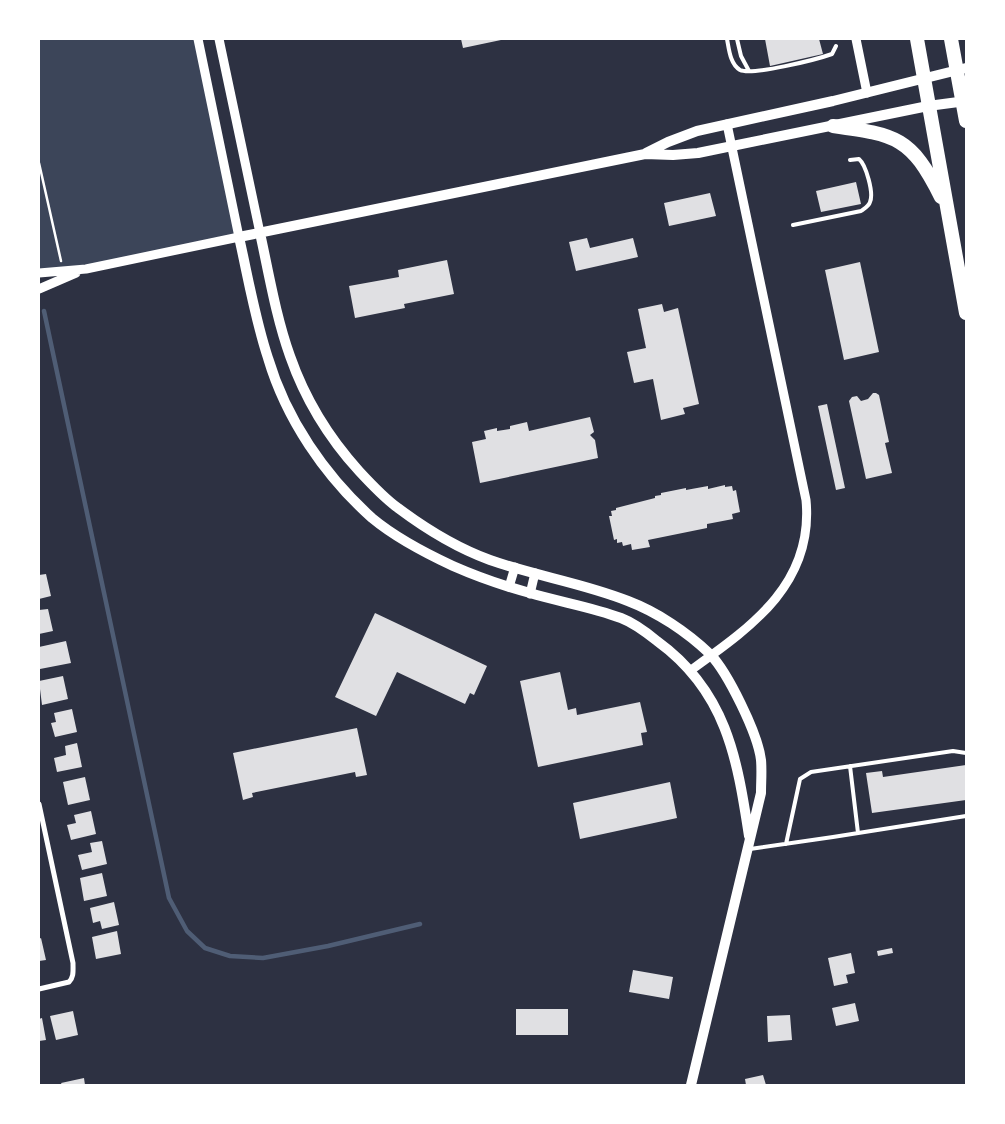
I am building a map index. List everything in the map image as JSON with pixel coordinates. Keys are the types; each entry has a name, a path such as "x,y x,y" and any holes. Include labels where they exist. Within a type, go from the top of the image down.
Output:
{"highway":[{"path":"917,39 966,314"},
{"path":"952,39 961,69 966,121"},
{"path":"833,126 884,135 908,147 924,166 948,212"}],"main road":[{"path":"645,154 682,136 727,124 924,80 961,69"},
{"path":"750,836 734,752 711,698 691,670 668,648 622,619 530,594 472,574 437,558 400,538 373,518 326,469 302,433 271,369 259,326 240,237 645,154 685,154 732,147 928,106 964,101"},
{"path":"260,233 281,327 290,356 307,396 331,437 365,477 397,508 438,535 468,550 491,560 628,601 659,616 711,655 744,709 761,759 761,793 691,1085"}],"street":[{"path":"39,273 86,270 240,237 198,39"},
{"path":"219,39 260,233"},
{"path":"856,39 866,93"},
{"path":"691,670 756,621 778,596 797,562 807,527 806,500 727,124"},
{"path":"39,289 86,270"},
{"path":"509,587 515,567"},
{"path":"530,594 535,573"},
{"path":"39,804 73,964 72,980 39,990"}],"lane":[{"path":"727,39 729,53 739,70 749,71 760,71 832,54 836,46"},
{"path":"737,39 741,56 749,71"},
{"path":"794,225 861,211 868,206 872,196 865,166 859,159 850,160"},
{"path":"786,844 800,780 811,772 954,752 966,753"},
{"path":"850,766 858,833"},
{"path":"747,849 966,816"}],"path":[{"path":"39,163 59,254"}],"shaded area":[{"path":"39,39 198,39 239,237 86,269 39,273"}],"building":[{"path":"461,39 501,39 501,40 463,48"},
{"path":"765,39 819,39 823,54 770,66"},
{"path":"856,182 861,204 821,212 816,191"},
{"path":"710,193 716,216 669,226 664,203"},
{"path":"587,238 590,248 633,238 638,257 576,271 569,242"},
{"path":"447,260 454,294 404,304 405,308 355,318 349,286 399,277 398,270"},
{"path":"860,262 879,352 844,360 825,270"},
{"path":"662,304 664,312 678,308 699,404 683,408 685,414 661,420 653,379 634,383 627,352 646,348 638,309"},
{"path":"873,393 879,395 889,442 885,443 892,473 866,479 849,401 852,397 857,396 861,401 868,399"},
{"path":"827,404 845,488 836,490 818,406"},
{"path":"590,417 594,432 590,435 595,440 598,458 480,483 472,442 486,439 484,431 497,428 497,431 510,429 510,426 527,422 529,431"},
{"path":"725,485 725,487 732,486 733,491 736,490 740,512 732,514 733,519 707,524 707,528 648,540 650,547 632,550 631,544 623,546 622,542 617,543 617,539 614,540 609,516 612,516 611,511 616,510 616,508 655,498 655,496 661,495 661,493 708,486 708,489"},
{"path":"46,574 51,596 39,599 39,575"},
{"path":"48,609 53,631 39,634 39,610"},
{"path":"375,613 487,666 474,695 470,693 465,704 397,672 376,716 335,697"},
{"path":"66,641 71,663 40,669 39,647"},
{"path":"560,672 568,710 576,708 577,715 640,702 647,732 641,733 643,745 538,767 520,681"},
{"path":"63,676 68,699 42,705 39,681"},
{"path":"72,709 77,732 55,737 51,723 56,722 54,713"},
{"path":"357,728 367,775 356,777 355,772 252,793 253,797 243,800 233,753"},
{"path":"77,743 82,767 57,772 54,758 66,755 65,746"},
{"path":"966,765 966,800 872,813 866,773 882,771 883,777"},
{"path":"85,777 90,800 68,805 63,782"},
{"path":"670,782 677,818 580,839 573,803"},
{"path":"91,811 96,834 71,840 67,825 76,823 74,815"},
{"path":"102,841 107,864 82,870 78,855 92,852 90,843"},
{"path":"102,873 107,896 84,901 80,878"},
{"path":"114,902 119,925 102,929 100,921 93,923 90,908"},
{"path":"117,931 121,954 96,959 92,937"},
{"path":"41,938 46,960 39,961 39,939"},
{"path":"892,948 893,953 878,956 877,951"},
{"path":"851,953 855,973 846,975 848,983 834,986 828,958"},
{"path":"633,970 673,977 669,999 629,992"},
{"path":"855,1003 859,1021 836,1026 832,1008"},
{"path":"516,1009 568,1009 568,1035 516,1035"},
{"path":"73,1011 78,1035 56,1040 50,1016"},
{"path":"790,1015 792,1040 768,1042 767,1016"},
{"path":"42,1018 46,1040 39,1041 39,1019"},
{"path":"763,1075 766,1085 746,1085 745,1079"},
{"path":"84,1078 85,1085 62,1085 61,1083"}],"waterway":[{"path":"44,311 169,898 187,931 205,948 230,956 263,958 328,946 420,924"}]}
